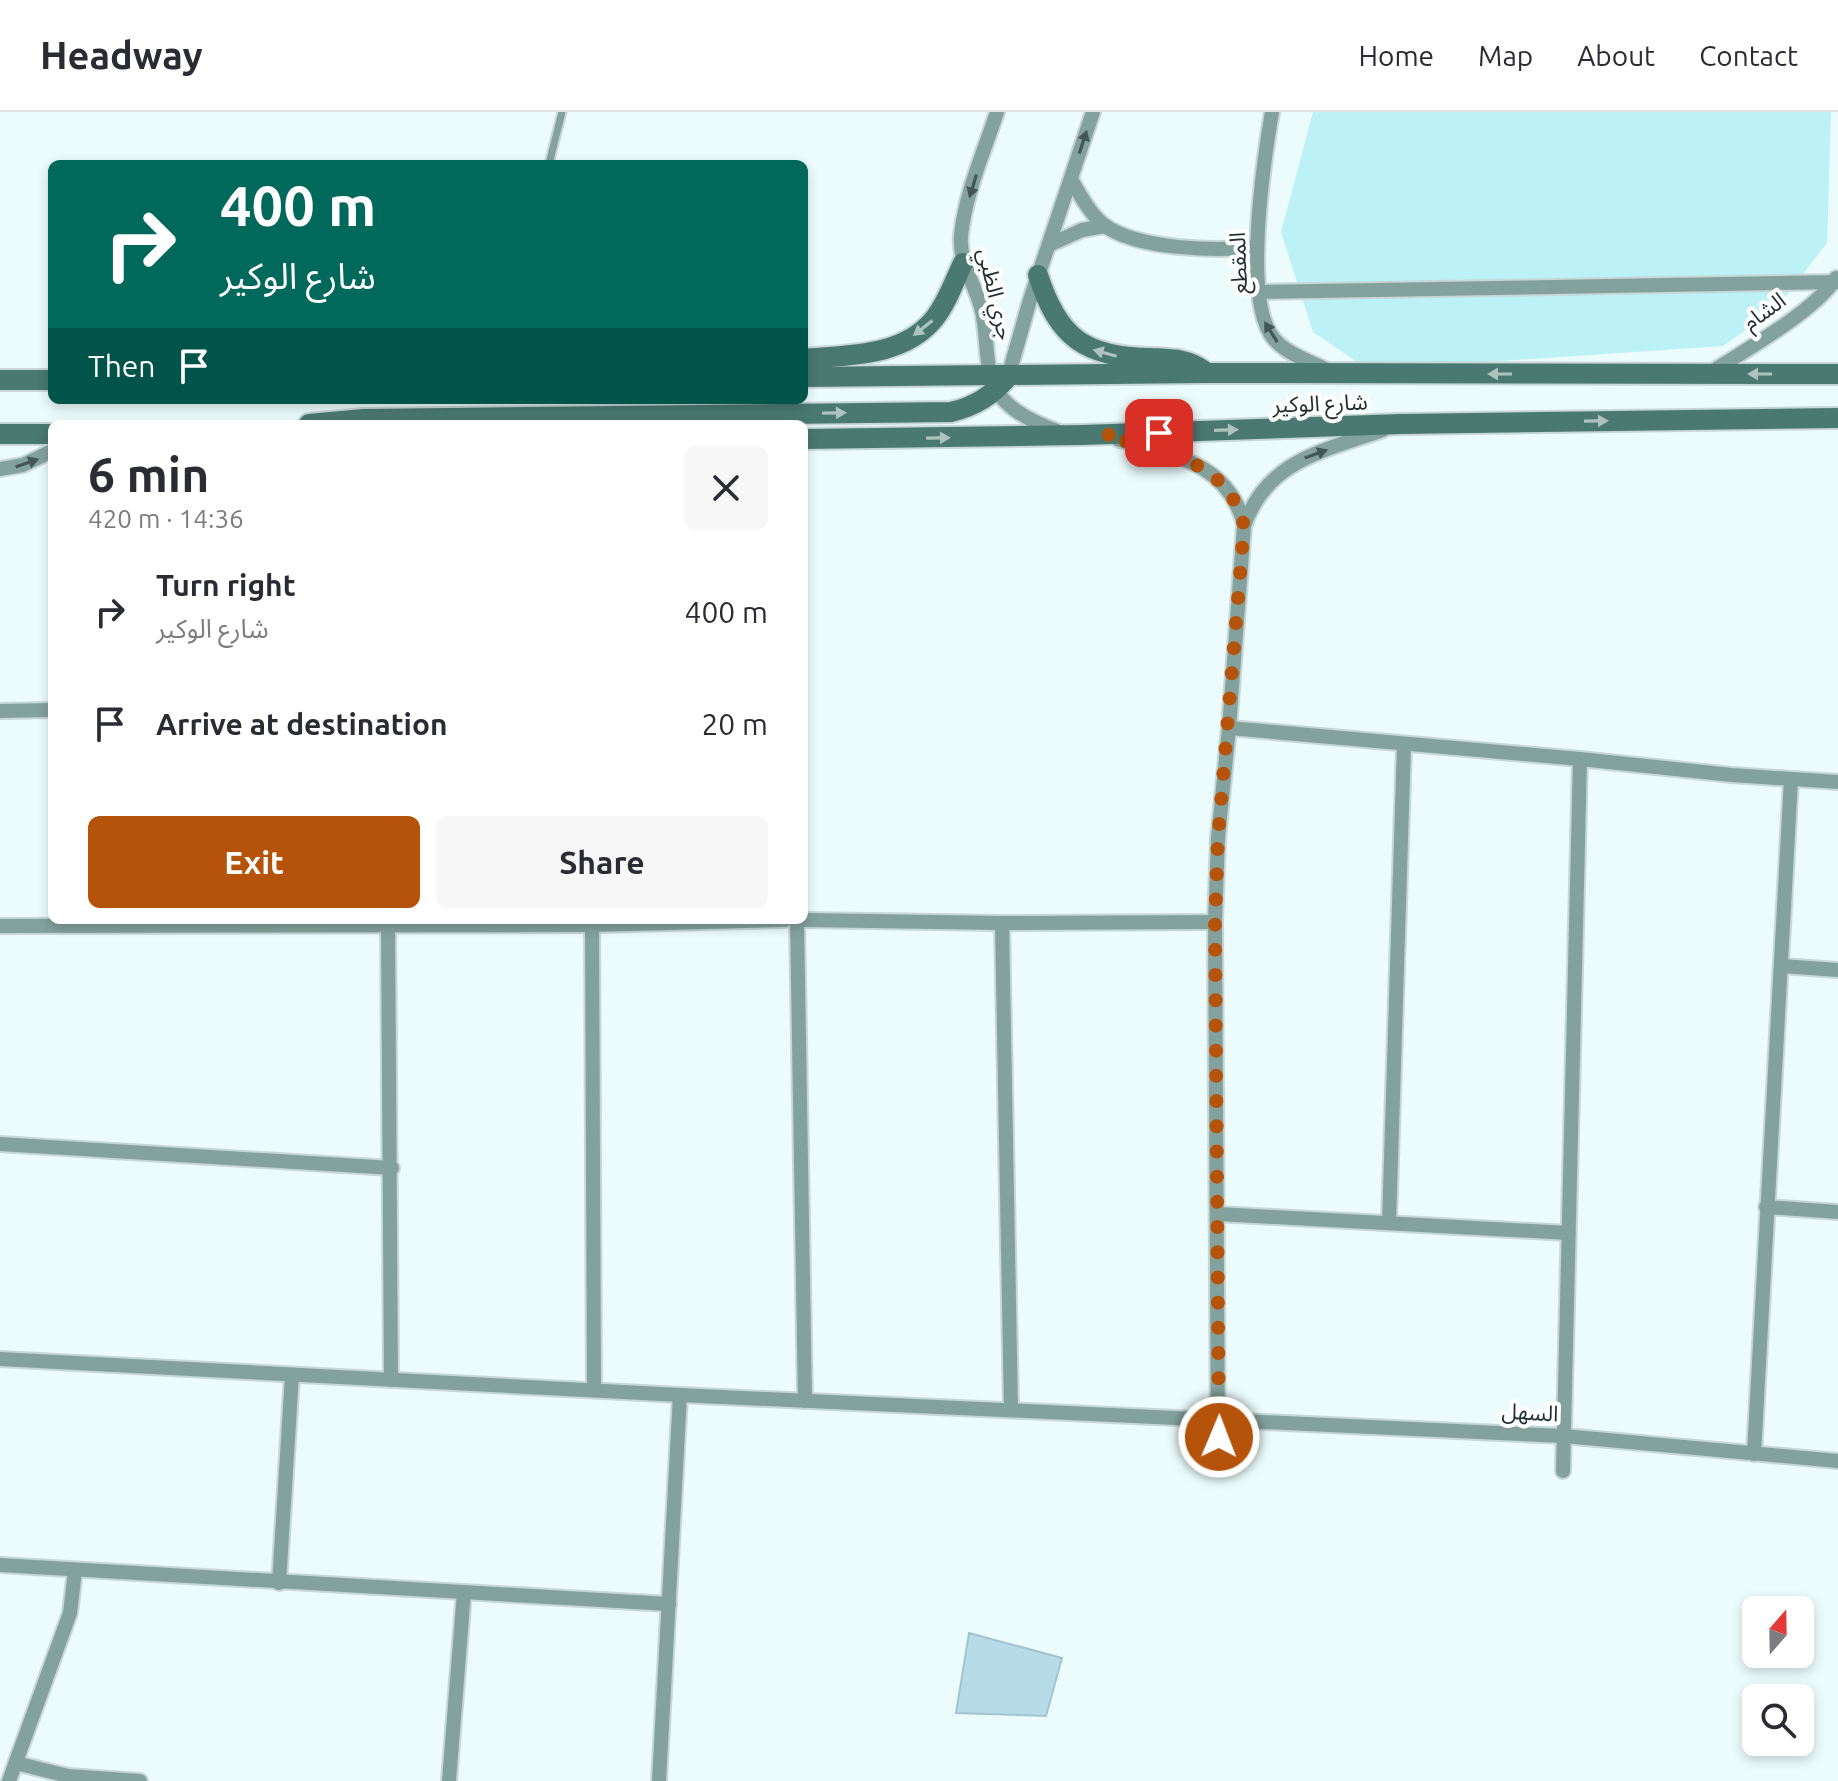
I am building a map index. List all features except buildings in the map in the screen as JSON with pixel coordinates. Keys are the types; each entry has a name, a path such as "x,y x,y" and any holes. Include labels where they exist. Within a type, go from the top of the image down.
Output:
{"main road":[{"path":"808,359 876,353 924,330 944,303 963,263"},
{"path":"1038,275 1056,320 1087,347 1110,356 1180,359 1206,373"},
{"name":"شارع الوكير","path":"808,377 998,381 1206,373 1838,374"},
{"path":"0,380 48,380"},
{"path":"353,420 951,412 976,404 998,381"},
{"name":"شارع الوكير","path":"808,439 1105,435 1401,424 1838,418"},
{"path":"0,434 48,434"}],"street":[{"name":"جري الظبي","path":"997,112 964,220 961,249 963,263 980,303 998,381"},
{"name":"جري الظبي","path":"998,381 1049,245 1093,112"},
{"name":"المقطع","path":"1272,112 1259,198 1257,247 1265,324 1274,339 1288,350 1335,374"},
{"path":"1071,179 1105,226 1134,237 1179,247 1226,250 1257,247"},
{"path":"1049,245 1082,230 1105,226"},
{"path":"1261,292 1837,279"},
{"name":"الشام","path":"1707,375 1776,330 1824,294 1837,279"},
{"path":"998,381 1007,403 1021,415 1058,431 1082,435"},
{"path":"1218,1454 1215,922 1218,838 1244,526 1264,488 1283,470 1306,457 1401,424"},
{"path":"1105,435 1205,468 1226,486 1244,526"},
{"path":"0,469 23,465 48,453"},
{"path":"1,711 48,710"},
{"path":"1229,728 1838,782"},
{"path":"1389,1223 1404,744"},
{"path":"1563,1471 1580,759"},
{"path":"1754,1454 1791,779"},
{"path":"808,920 1215,922"},
{"path":"1002,923 1011,1410"},
{"path":"0,926 92,924"},
{"path":"388,924 391,1380"},
{"path":"490,924 625,924"},
{"path":"797,924 805,1401"},
{"path":"592,925 594,1390"},
{"path":"1782,966 1838,970"},
{"path":"0,1144 392,1168"},
{"path":"1766,1207 1838,1212"},
{"path":"1218,1214 1568,1233"},
{"name":"السهل","path":"0,1359 680,1395 1564,1436 1838,1461"},
{"path":"279,1583 292,1375"},
{"path":"659,1781 680,1395"},
{"path":"0,1565 669,1604"},
{"path":"9,1781 70,1613 75,1571"},
{"path":"449,1781 464,1592"},
{"path":"16,1763 68,1776 140,1781"}],"lane":[{"path":"550,160 562,112"}],"shaded area":[{"path":"1313,112 1831,112 1827,243 1776,309 1723,346 1369,370 1313,332 1281,232"}],"route":[{"path":"1159,433 1105,435 1205,468 1226,486 1241,511 1244,526 1218,838 1215,922 1219,1437"}]}
